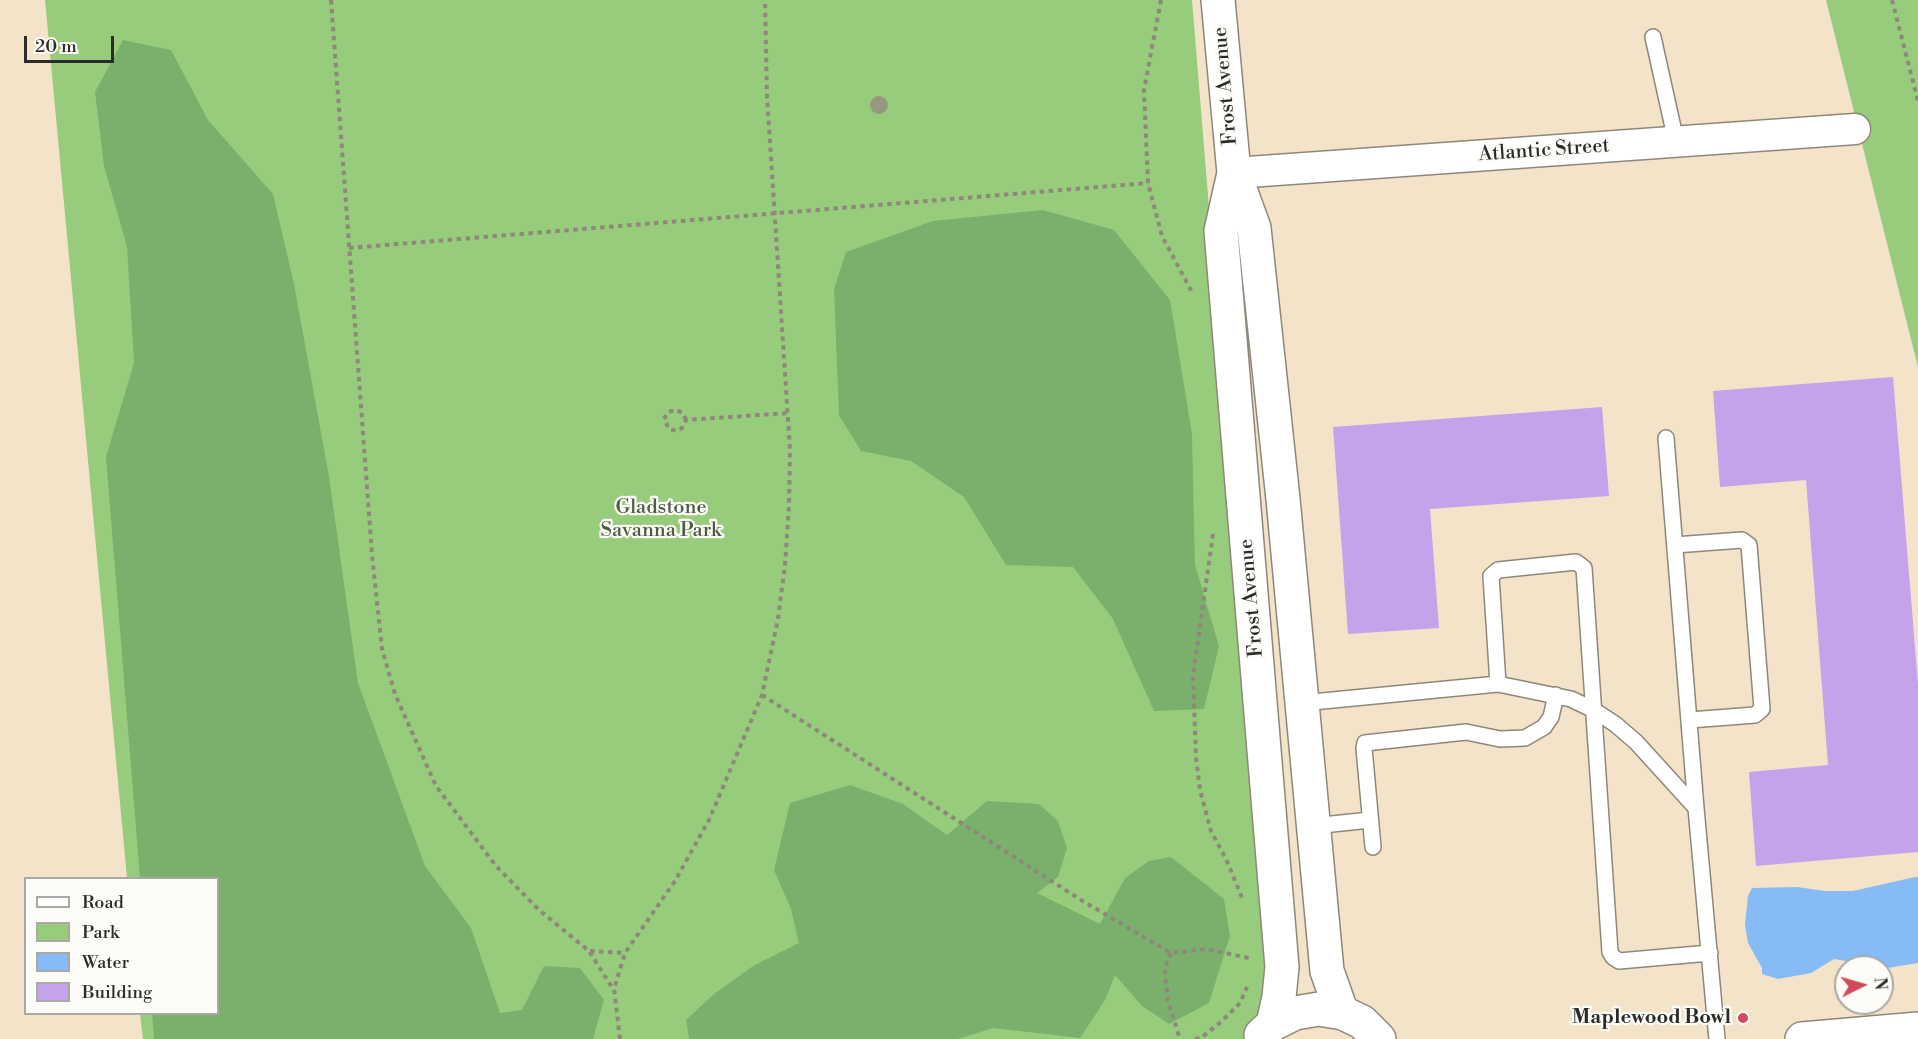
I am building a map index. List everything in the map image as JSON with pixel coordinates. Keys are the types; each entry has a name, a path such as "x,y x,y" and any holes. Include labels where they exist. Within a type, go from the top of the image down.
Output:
{"street":[{"name":"Frost Avenue","path":"1218,0 1234,173 1254,228 1283,499 1327,971 1343,1013"},
{"name":"Atlantic Street","path":"1234,173 1855,129"},
{"name":"Frost Avenue","path":"1234,173 1221,231 1282,967 1279,997 1265,1031"},
{"path":"1265,1031 1295,1012 1319,1009 1343,1013 1362,1022 1379,1038"},
{"path":"1802,1039 1918,1029"}],"lane":[{"path":"1653,37 1676,141"},
{"path":"1666,438 1717,1039"},
{"path":"1675,545 1742,540 1749,545 1762,709 1755,715 1690,720"},
{"path":"1498,684 1491,576 1498,570 1576,562 1584,568 1610,952 1619,961 1710,954"},
{"path":"1302,703 1498,684 1556,695 1592,709 1615,724 1636,742 1696,808"},
{"path":"1373,847 1365,743 1466,732 1500,739 1525,738 1544,727 1551,717 1556,695"},
{"path":"1314,826 1370,820"}],"path":[{"path":"331,0 372,555 382,649 395,694 436,786 496,866 538,909 589,951 614,989"},
{"path":"620,1039 614,989 625,952 675,881 709,820 762,695 778,619 785,566 790,450 767,96 765,0"},
{"path":"1161,0 1144,90 1148,183 1162,236 1194,296"},
{"path":"1892,0 1918,101"},
{"path":"349,248 1148,183"},
{"path":"676,410 683,413 686,420 682,428 676,431 669,429 664,419 668,412 676,410"},
{"path":"686,420 788,413"},
{"path":"1213,533 1193,676 1196,758 1200,790 1211,831 1226,859 1247,910"},
{"path":"762,695 1081,900 1172,953 1206,949 1258,958"},
{"path":"589,951 625,952"},
{"path":"1172,953 1167,961 1165,974 1168,1000 1180,1039"},
{"path":"1195,1039 1201,1038 1240,1003 1248,984"}],"green space":[{"name":"Gladstone Savanna Park","path":"45,0 1192,0 1277,1039 143,1039 140,1015 219,1015 219,877 127,877"},
{"path":"1826,0 1918,0 1918,367"},
{"path":"123,40 171,50 208,120 273,194 294,284 329,477 358,683 425,866 471,928 500,1013 522,1010 544,966 580,968 604,1000 593,1039 154,1039 152,1015 219,1015 219,877 140,877 106,457 134,363 127,247 104,166 95,92"},
{"path":"1043,210 1114,230 1170,300 1192,434 1195,565 1219,646 1204,709 1154,711 1113,619 1073,567 1006,565 964,497 911,461 861,451 839,415 834,289 846,252 933,221"},
{"path":"850,785 903,804 947,835 987,801 1039,804 1058,821 1067,848 1058,877 1037,893 1100,924 1125,878 1149,861 1171,857 1224,899 1230,936 1209,1003 1169,1024 1142,1006 1115,975 1105,1000 1080,1038 993,1028 958,1039 689,1039 686,1020 714,994 753,966 799,943 791,909 774,870 790,803"}],"water":[{"path":"1918,877 1918,963 1894,967 1894,955 1834,955 1834,959 1811,973 1778,979 1762,974 1762,968 1748,943 1745,925 1748,896 1752,888 1797,887 1825,891 1853,891"}],"building":[{"path":"1893,377 1918,684 1918,852 1756,866 1749,772 1828,765 1806,480 1720,487 1713,391"},
{"path":"1602,407 1609,496 1430,509 1439,628 1348,634 1333,427"}],"place":[{"name":"Maplewood Bowl","path":"1743,1018"}]}
